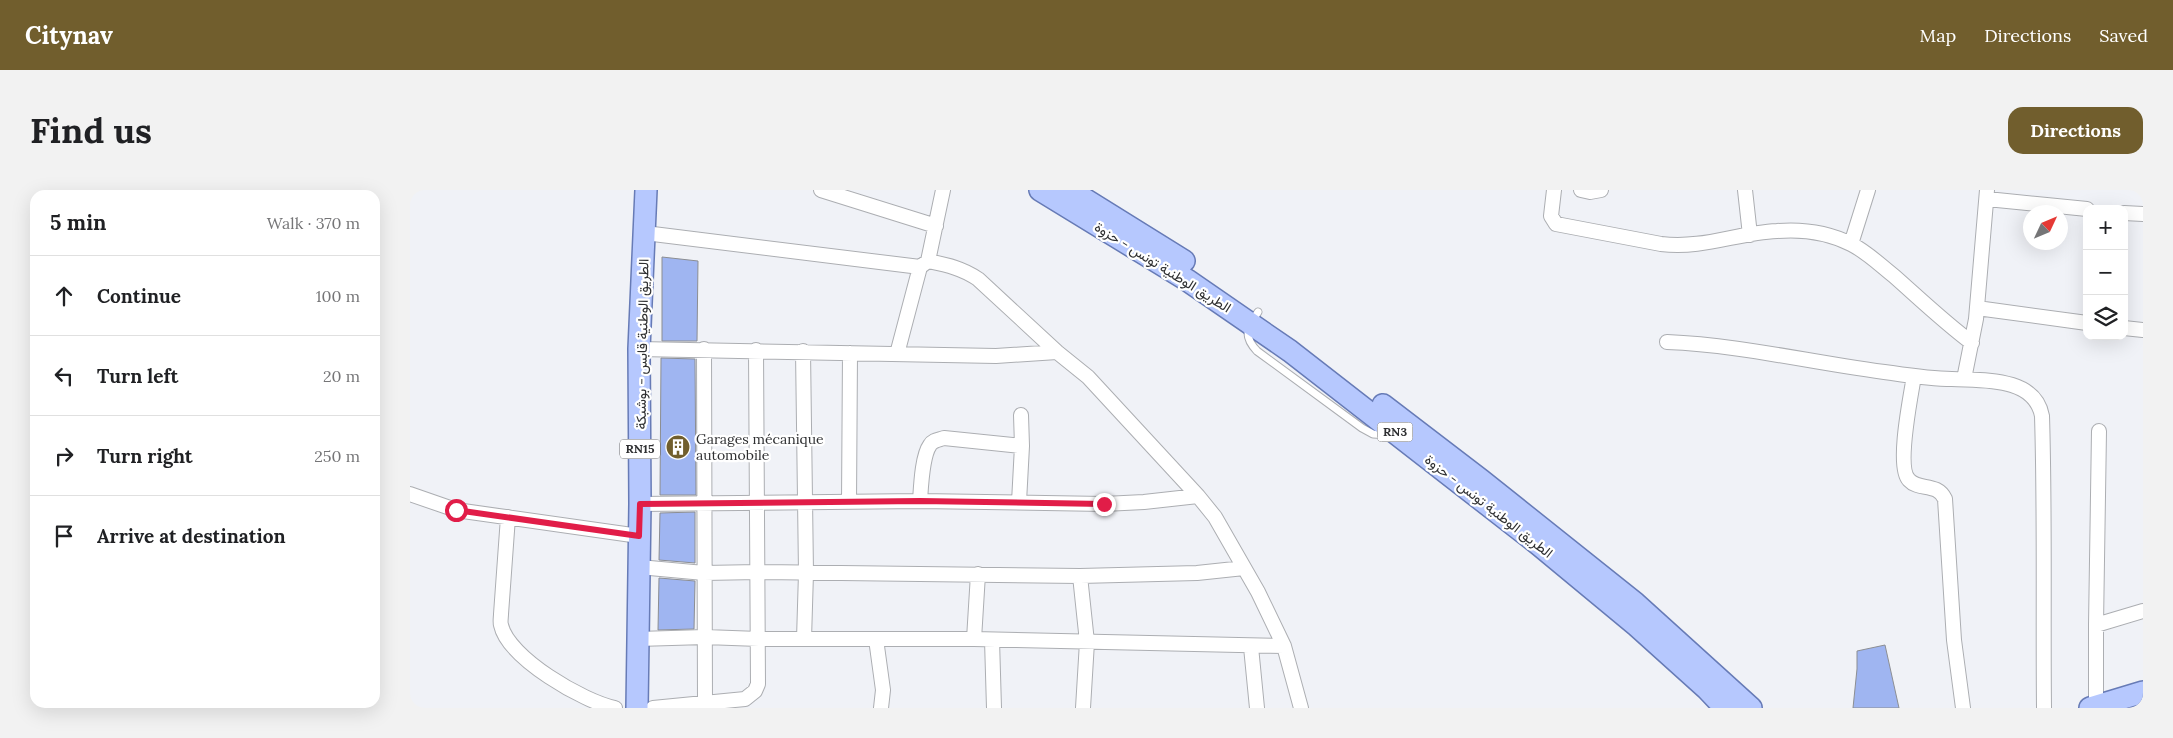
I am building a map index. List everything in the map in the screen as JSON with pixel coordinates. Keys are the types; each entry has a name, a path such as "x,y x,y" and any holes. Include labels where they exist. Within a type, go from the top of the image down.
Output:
{"main road":[{"name":"الطريق الوطنية قابس - بوشبكة","path":"637,708 640,504 639,349 646,190"},
{"name":"الطريق الوطنية تونس - حزوة","path":"1040,190 1187,280 1254,318 1283,329 1451,466 1635,603 1751,708"},
{"name":"الطريق الوطنية تونس - حزوة","path":"1070,190 1205,274 1290,351 1397,434 1451,466 1538,544 1624,615 1707,689 1724,708"},
{"path":"2093,707 2143,692"}],"street":[{"path":"821,190 936,226"},
{"path":"897,354 936,226 943,190"},
{"path":"1554,190 1551,216 1556,224 1674,246 1705,244 1750,235 1799,230 1851,244 1870,256 1934,313 1972,343"},
{"path":"1581,190 1590,192 1601,190"},
{"path":"1745,190 1750,235"},
{"path":"1851,244 1868,190"},
{"path":"1964,379 1972,343 1987,195 2083,208"},
{"path":"2128,213 2143,214"},
{"path":"645,233 954,266 967,271 1056,352 1088,377 1198,496 1215,517 1258,592 1284,646 1301,708"},
{"path":"1976,308 2083,322"},
{"path":"2128,328 2143,330"},
{"path":"1667,342 1746,348 1833,366 2012,385 2029,394 2040,405 2044,482 2042,528 2044,708"},
{"path":"639,349 996,356 1056,352"},
{"path":"704,349 704,637 712,704"},
{"path":"653,708 712,704 745,699 755,692 758,684 756,350"},
{"path":"803,351 806,573 804,639"},
{"path":"849,502 850,353"},
{"path":"1914,376 1903,457 1904,472 1908,480 1916,485 1935,489 1945,499 1954,640 1963,708"},
{"path":"1019,502 1022,446 1021,415"},
{"path":"2093,707 2099,431"},
{"path":"920,501 926,455 929,446 934,441 944,438 1022,446"},
{"path":"410,494 456,510 639,536"},
{"path":"640,504 920,501 1120,503 1198,496"},
{"path":"508,517 501,614 501,626 507,637 516,649 557,683 596,703 615,708"},
{"path":"639,567 704,573 1080,576 1189,574 1244,568"},
{"path":"974,639 978,574"},
{"path":"1080,576 1087,642 1083,708 1087,708"},
{"path":"2096,624 2143,611"},
{"path":"638,639 704,637 759,639 974,639 1284,646"},
{"path":"876,639 883,690 881,708"},
{"path":"992,640 994,708"},
{"path":"1251,646 1257,708"}],"building":[{"path":"662,257 698,261 697,341 662,341"},
{"path":"661,358 695,359 696,495 660,495"},
{"path":"695,512 695,563 659,560 660,513"},
{"path":"659,578 695,581 694,629 658,630"},
{"path":"1885,645 1899,708 1853,708 1857,651"}],"place":[{"name":"Garages mécanique automobile","path":"678,447"}],"route":[{"path":"456,510 639,536 640,504 920,501 1104,504"}]}
